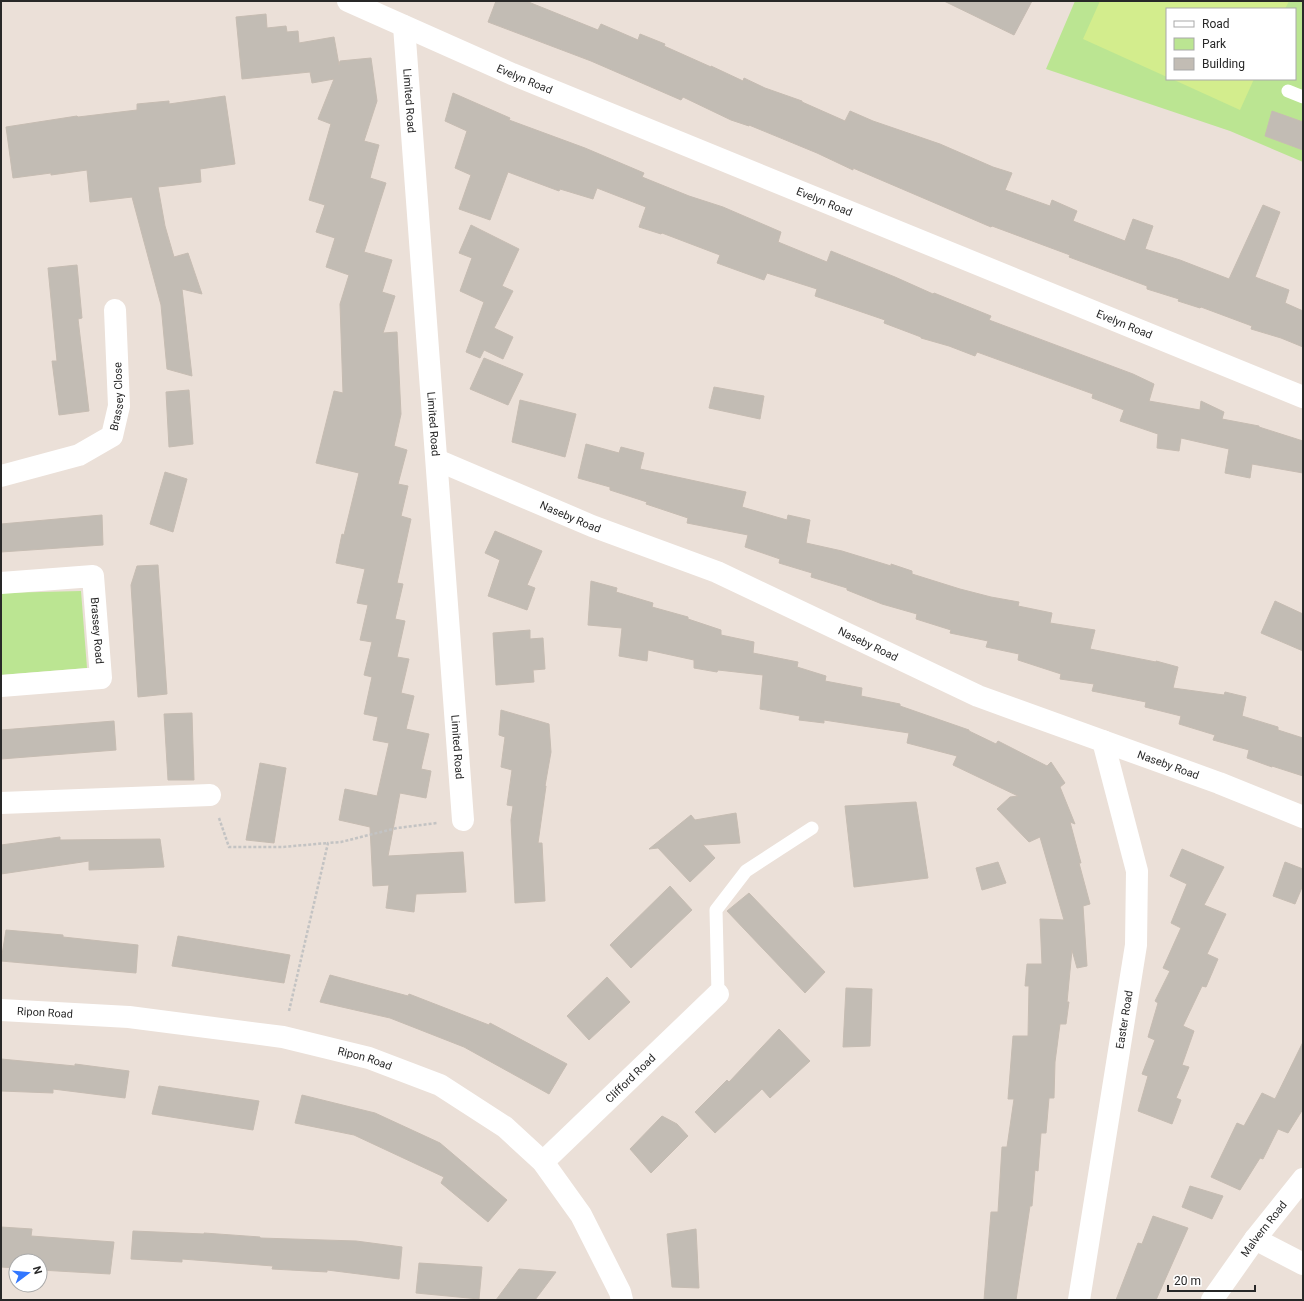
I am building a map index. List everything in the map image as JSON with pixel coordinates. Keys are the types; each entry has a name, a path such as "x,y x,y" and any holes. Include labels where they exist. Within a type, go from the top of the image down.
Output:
{"street":[{"name":"Evelyn Road","path":"348,1 512,74 1303,397"},
{"name":"Limited Road","path":"404,26 437,460 462,820"},
{"name":"Brassey Close","path":"1,476 79,454 112,436 119,406 115,310"},
{"name":"Naseby Road","path":"437,460 592,526 717,572 978,696 1219,783 1303,817"},
{"name":"Brassey Road","path":"1,583 94,576 101,678 1,686"},
{"name":"Easter Road","path":"1080,1300 1136,945 1137,871 1103,741"},
{"path":"1,803 210,795"},
{"name":"Clifford Road","path":"543,1162 718,994"},
{"name":"Ripon Road","path":"1,1010 129,1017 283,1037 369,1058 440,1085 505,1127 543,1162 581,1215 620,1292 622,1300"},
{"name":"Malvern Road","path":"1212,1300 1255,1239 1303,1179"},
{"path":"1255,1239 1303,1264"}],"lane":[{"path":"1288,91 1303,96"},
{"path":"718,994 716,910 746,871 812,828"}],"path":[{"path":"210,795 229,847 282,847 341,842 397,828 462,820"},
{"path":"283,1037 328,843"}],"green space":[{"path":"1075,1 1303,1 1303,162 1230,131 1046,69"},
{"path":"1100,1 1289,1 1286,8 1166,8 1166,77 1083,39"},
{"path":"1174,80 1254,80 1240,110"},
{"path":"81,591 87,668 1,675 1,593"}],"building":[{"path":"496,1 526,1 598,30 601,24 638,40 640,34 665,44 664,46 743,81 744,78 765,88 802,101 845,121 850,111 873,121 940,144 993,167 1012,173 1005,190 1050,206 1052,200 1077,211 1073,221 1125,241 1133,219 1153,226 1145,249 1180,260 1229,279 1263,205 1280,212 1255,277 1289,290 1285,303 1303,311 1303,347 1281,338 1251,329 1252,326 1201,307 1200,308 1178,301 1179,299 1147,289 1147,286 1069,257 1070,255 992,226 991,227 749,125 731,120 683,97 681,100 591,61 488,22"},
{"path":"944,1 1032,1 1014,35"},
{"path":"266,14 267,28 286,26 287,32 298,31 299,43 334,37 339,65 340,61 371,58 377,101 364,141 379,145 370,178 386,183 364,252 392,260 382,292 395,296 383,333 397,332 401,414 394,446 407,450 398,484 408,486 401,516 411,519 397,583 403,584 395,619 405,621 397,657 409,659 401,693 414,696 406,729 429,734 421,769 431,771 426,798 400,793 388,856 463,852 466,892 416,894 414,912 386,908 389,885 373,886 370,827 339,820 345,789 377,796 389,743 373,740 378,717 364,714 372,677 364,675 372,642 360,640 368,605 357,603 365,569 336,563 342,534 344,535 359,473 316,463 334,391 343,393 340,304 349,275 326,267 335,238 316,232 325,205 309,200 331,124 318,119 334,79 312,83 310,72 242,79 236,17"},
{"path":"453,93 510,118 509,120 585,148 644,173 642,177 689,196 723,207 781,232 778,242 827,262 831,251 933,294 934,293 991,316 989,320 1133,374 1154,384 1149,401 1200,410 1201,401 1224,412 1222,419 1259,426 1303,441 1303,473 1252,464 1250,478 1225,473 1229,449 1181,438 1179,451 1157,448 1158,434 1120,421 1124,410 1092,398 1093,394 977,352 975,356 949,346 921,338 884,323 885,320 815,296 817,289 767,273 764,280 717,263 720,255 662,233 661,234 639,227 646,207 597,188 593,199 560,189 559,191 508,172 490,220 459,209 471,175 455,168 467,131 445,121"},
{"path":"225,96 235,164 200,169 201,182 158,187 165,226 174,257 188,253 202,294 182,289 192,376 167,369 161,305 132,197 90,202 87,170 13,178 6,127 77,116 137,110 137,104 169,101 169,104"},
{"path":"1272,111 1303,122 1303,150 1265,136"},
{"path":"471,225 519,249 502,286 513,291 494,328 513,337 503,359 484,350 480,358 466,352 484,302 460,291 472,258 459,253"},
{"path":"77,265 82,318 78,319 89,411 59,415 52,361 57,361 48,268"},
{"path":"484,358 523,374 508,405 470,389"},
{"path":"714,387 764,396 760,419 709,408"},
{"path":"189,390 193,444 169,447 166,392"},
{"path":"520,400 576,414 565,457 512,442"},
{"path":"586,444 619,453 621,447 644,453 640,469 746,492 742,507 787,520 788,515 810,520 806,543 842,551 891,566 891,564 912,571 912,574 960,589 1019,602 1018,606 1052,613 1050,623 1095,630 1090,649 1156,661 1178,667 1173,688 1224,695 1225,692 1246,697 1242,716 1278,727 1278,730 1303,738 1303,776 1247,758 1249,750 1213,740 1215,735 1179,724 1181,716 1145,707 1146,702 1092,691 1094,684 1060,679 1061,674 1018,660 1019,654 986,647 988,641 950,633 951,630 916,619 917,614 882,604 847,590 847,588 811,577 812,573 779,563 780,559 745,547 748,535 687,523 688,518 646,504 647,502 610,490 610,487 578,478"},
{"path":"165,472 187,479 173,532 150,524"},
{"path":"102,515 103,545 1,552 1,524"},
{"path":"495,531 542,551 527,585 535,588 527,610 488,596 500,560 485,553"},
{"path":"158,565 167,694 138,697 131,585 137,566"},
{"path":"591,581 617,588 616,592 653,603 652,607 688,617 688,619 721,630 721,635 754,642 753,653 798,662 797,667 826,676 825,681 862,688 861,696 900,704 900,706 969,730 996,744 998,741 1047,766 1051,762 1065,783 1060,787 1075,824 1070,822 1090,904 1083,906 1087,966 1077,968 1072,950 1067,1002 1069,1002 1066,1024 1060,1024 1055,1062 1054,1098 1049,1098 1046,1133 1041,1133 1038,1171 1035,1170 1032,1206 1030,1206 1016,1300 984,1300 991,1212 998,1212 1002,1147 1007,1147 1014,1099 1008,1099 1013,1036 1028,1036 1029,986 1025,986 1027,964 1042,964 1040,919 1064,920 1040,837 1029,842 997,809 1010,797 1018,796 953,765 957,756 907,743 909,733 824,720 824,723 799,720 800,716 760,709 763,675 718,670 717,672 694,668 694,660 648,650 647,661 619,656 622,628 588,625"},
{"path":"1275,601 1303,614 1303,651 1261,633"},
{"path":"530,630 530,639 543,638 545,669 533,670 534,682 496,685 493,633"},
{"path":"501,710 549,724 551,752 538,843 542,843 545,901 515,903 511,820 513,806 507,805 512,770 501,767 505,737 499,735"},
{"path":"192,713 194,780 168,780 164,714"},
{"path":"114,721 116,750 1,759 1,730"},
{"path":"260,763 286,768 274,843 246,840"},
{"path":"916,802 928,878 854,887 845,806"},
{"path":"736,813 740,843 703,845 715,858 690,882 658,848 649,849 691,815 695,820"},
{"path":"60,837 60,840 160,839 164,867 89,870 89,861 1,874 1,845"},
{"path":"1182,849 1224,867 1204,905 1226,914 1207,954 1218,959 1206,987 1202,986 1183,1026 1194,1031 1182,1065 1189,1067 1176,1098 1181,1100 1172,1124 1138,1111 1148,1076 1142,1074 1155,1040 1148,1037 1158,1003 1155,1001 1170,971 1163,968 1181,928 1171,923 1187,884 1170,876"},
{"path":"998,862 1006,883 982,890 976,868"},
{"path":"1285,862 1303,869 1303,885 1295,904 1273,896"},
{"path":"670,886 692,910 631,968 610,945"},
{"path":"749,893 825,972 805,993 727,911"},
{"path":"6,930 63,935 63,937 138,945 136,973 1,961"},
{"path":"178,936 290,955 284,983 172,966"},
{"path":"330,975 408,996 409,994 489,1025 490,1023 567,1064 549,1094 464,1047 390,1018 320,1002"},
{"path":"607,977 630,1002 589,1040 567,1016"},
{"path":"846,988 872,989 870,1046 843,1047"},
{"path":"779,1029 810,1061 770,1098 762,1089 715,1133 695,1112 727,1080 729,1082"},
{"path":"1303,1042 1303,1109 1288,1133 1278,1129 1263,1159 1260,1158 1240,1190 1211,1177 1237,1123 1244,1126 1262,1093 1275,1099"},
{"path":"1,1059 75,1066 75,1064 129,1071 125,1098 53,1089 53,1093 1,1091"},
{"path":"159,1086 259,1101 253,1130 152,1114"},
{"path":"302,1095 375,1113 440,1143 507,1200 488,1222 441,1183 444,1177 354,1135 295,1123"},
{"path":"662,1116 677,1124 688,1136 651,1173 630,1149"},
{"path":"1190,1186 1223,1196 1212,1219 1182,1207"},
{"path":"1153,1216 1188,1228 1156,1300 1116,1300 1138,1243 1142,1244"},
{"path":"1,1227 32,1229 31,1236 114,1242 110,1274 48,1270 48,1253 8,1253 8,1267 1,1267"},
{"path":"696,1229 699,1288 672,1287 667,1234"},
{"path":"133,1231 204,1233 260,1238 356,1241 402,1247 399,1279 327,1270 327,1272 272,1269 273,1266 182,1259 182,1262 131,1259"},
{"path":"419,1263 482,1267 479,1299 416,1293"},
{"path":"519,1269 556,1272 535,1300 496,1300"}]}
